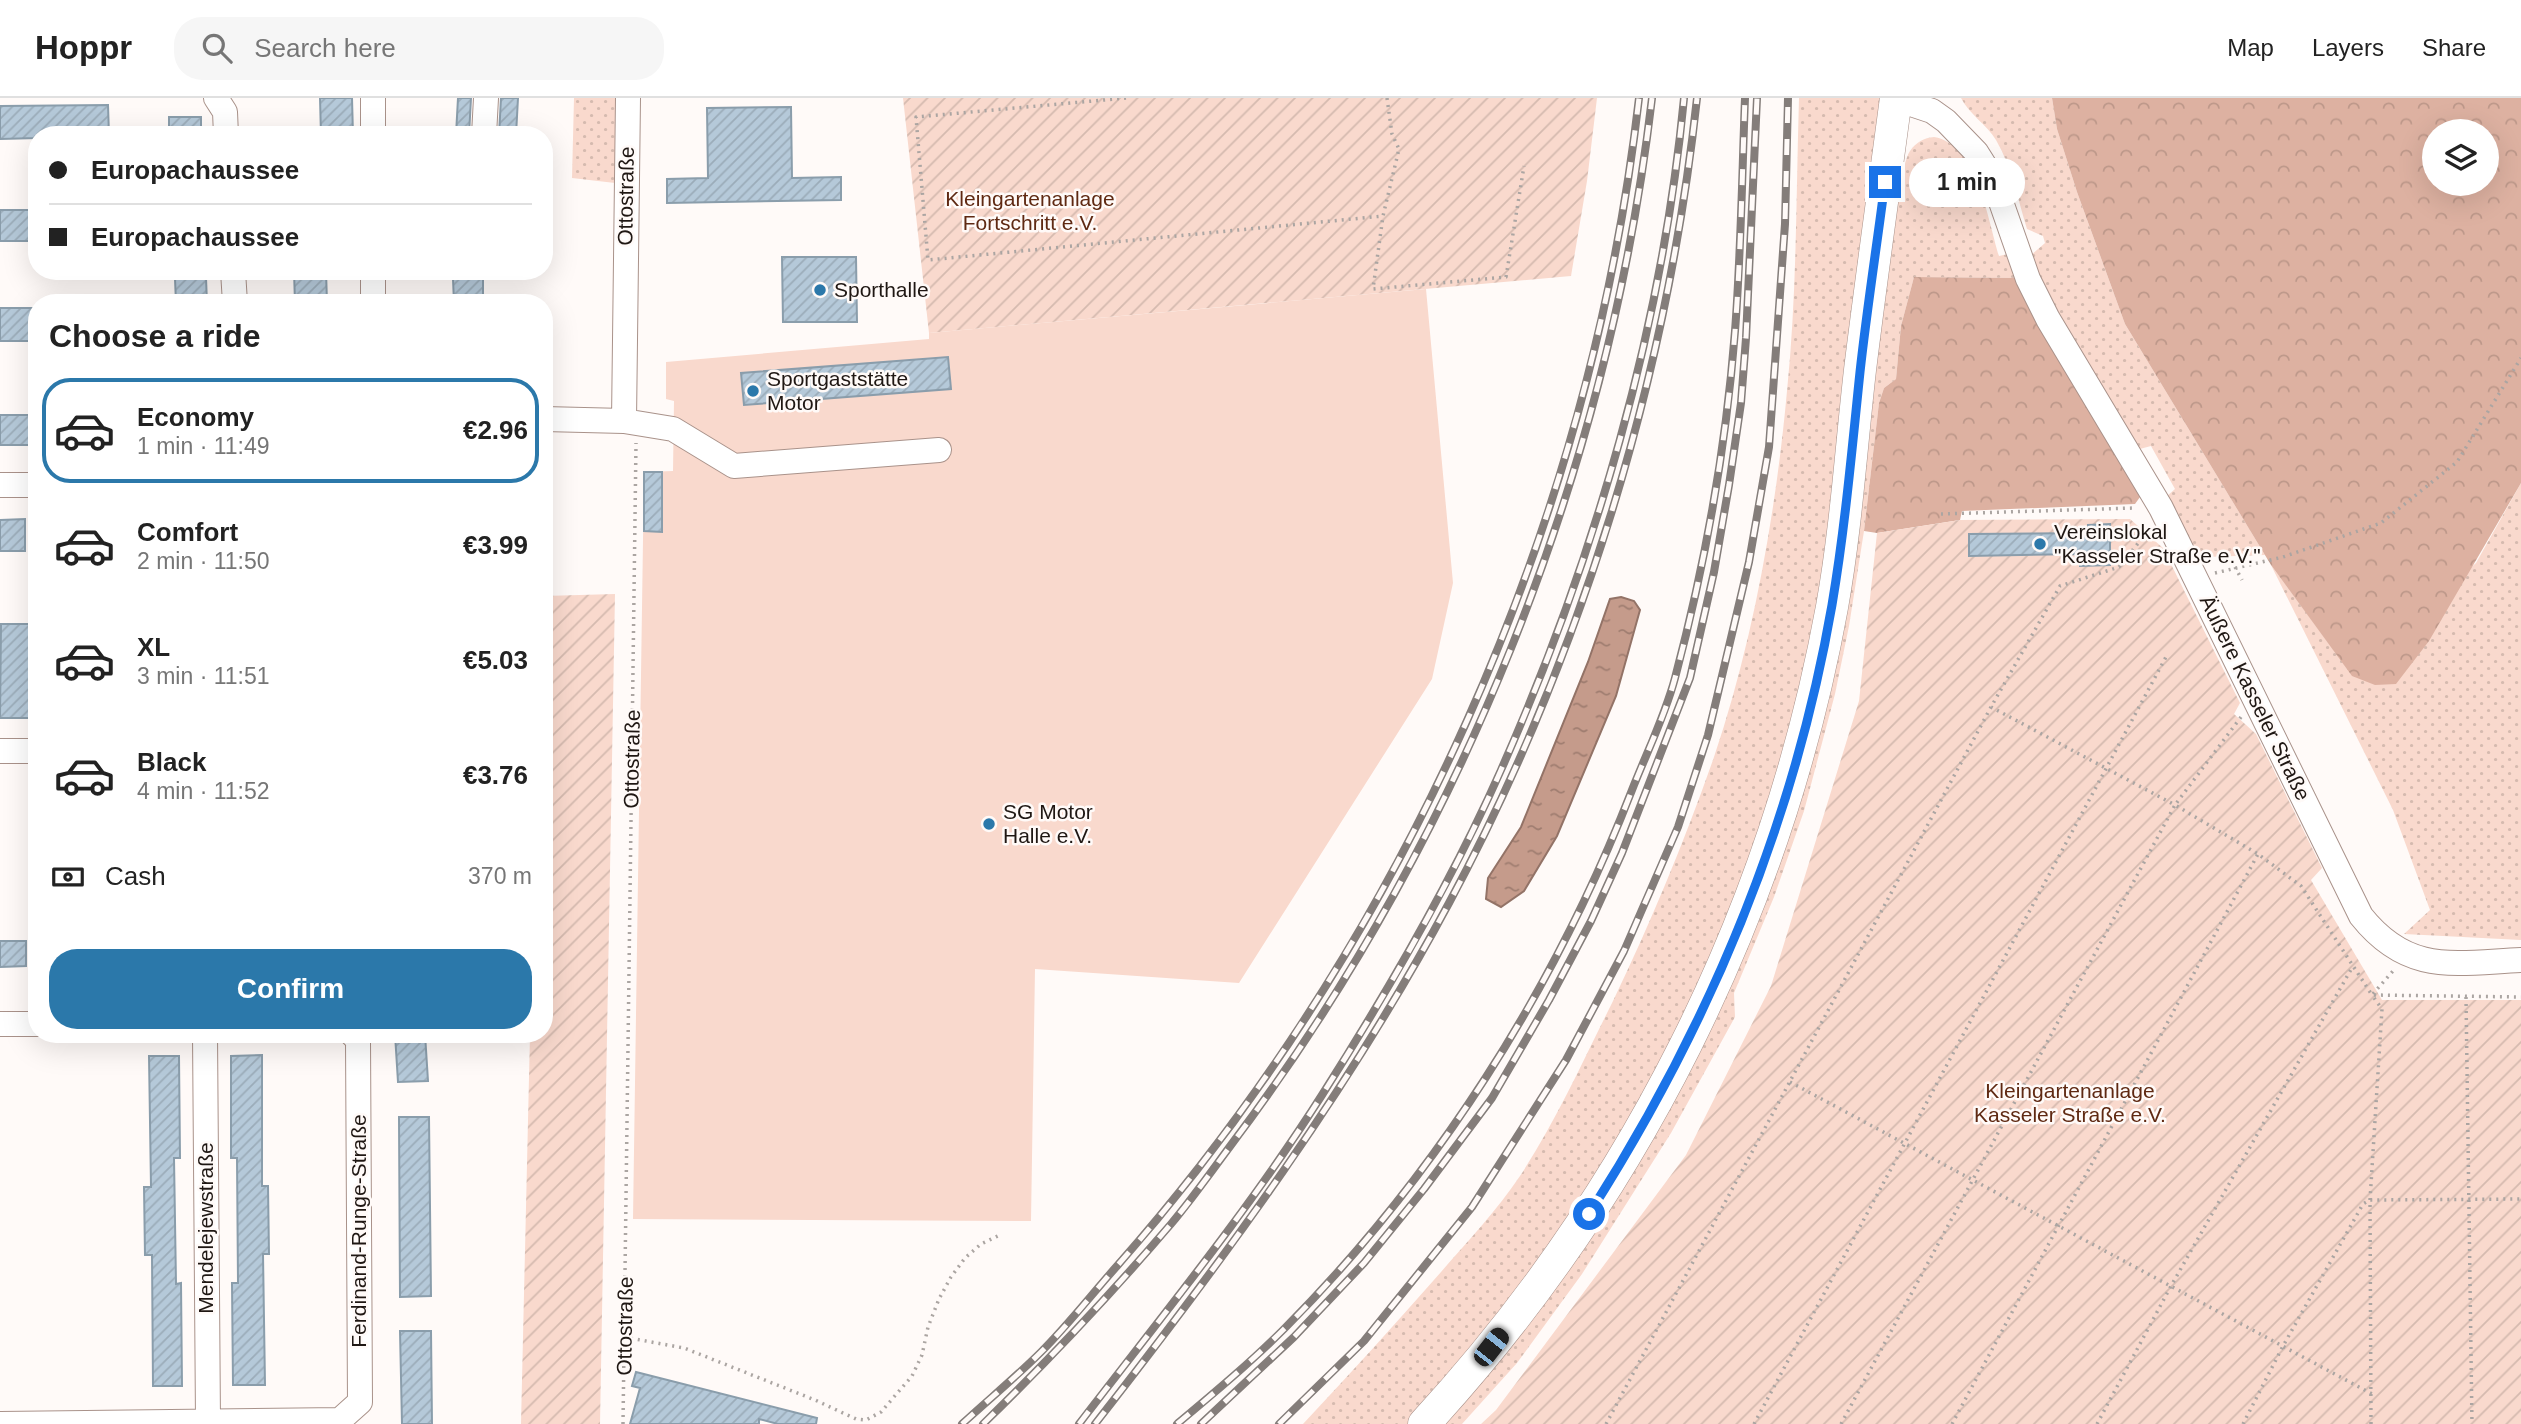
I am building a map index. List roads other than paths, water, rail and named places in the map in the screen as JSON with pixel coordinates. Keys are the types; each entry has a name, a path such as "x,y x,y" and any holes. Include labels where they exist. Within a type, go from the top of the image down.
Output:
{"main road":[{"path":"1424,1424 1478,1363 1548,1273 1626,1156 1707,1003 1766,858 1807,719 1832,605 1896,100"}],"street":[{"path":"216,98 225,112 226,126"},
{"path":"373,98 373,126"},
{"path":"484,126 486,98"},
{"name":"Ottostraße","path":"624,421 628,98"},
{"name":"Äußere Kasseler Straße","path":"1896,100 1932,111 1961,135 1993,178 2028,279 2048,319 2161,508 2361,916 2372,929 2406,955 2440,963 2521,960"},
{"path":"553,419 624,421 673,429 734,466 939,450"},
{"path":"0,485 28,485"},
{"path":"0,751 28,751"},
{"path":"0,1024 28,1024"},
{"name":"Mendelejewstraße","path":"205,1043 208,1421"},
{"name":"Ferdinand-Runge-Straße","path":"208,1421 340,1420 360,1402 358,1043"},
{"path":"0,1424 208,1421"}],"water":[{"path":"1621,597 1634,601 1640,610 1616,696 1557,836 1524,891 1501,907 1486,899 1488,878 1521,827 1588,662 1610,599"}],"railway":[{"path":"962,1424 1061,1331 1219,1141 1312,1008 1394,868 1466,722 1527,571 1577,416 1614,258 1639,98"},
{"path":"983,1424 1126,1276 1179,1215 1231,1145 1313,1029 1387,907 1453,780 1510,650 1560,515 1600,378 1631,239 1652,98"},
{"path":"1079,1424 1235,1221 1294,1138 1418,936 1482,812 1535,690 1566,608 1620,441 1659,271 1674,185 1684,98"},
{"path":"1095,1424 1238,1235 1328,1106 1411,972 1497,809 1540,712 1578,613 1612,512 1664,307 1683,203 1697,98"},
{"path":"1177,1424 1232,1378 1284,1329 1392,1208 1486,1078 1528,1009 1601,865 1671,692 1705,549 1726,419 1735,331 1745,98"},
{"path":"1201,1424 1294,1337 1364,1263 1492,1098 1591,921 1622,853 1690,678 1714,572 1741,403 1757,98"},
{"path":"1279,1424 1364,1341 1472,1207 1566,1060 1624,951 1678,827 1708,735 1749,562 1769,447 1785,224 1788,98"}],"place":[{"name":"Sporthalle","path":"820,290"},
{"name":"Sportgaststätte Motor","path":"753,391"},
{"name":"Vereinslokal \"Kasseler Straße e.V.\"","path":"2040,544"},
{"name":"SG Motor Halle e.V.","path":"989,824"}],"park label":[{"name":"Kleingartenanlage Fortschritt e.V.","path":"1030,211"},
{"name":"Kleingartenanlage Kasseler Straße e.V.","path":"2070,1103"}]}
